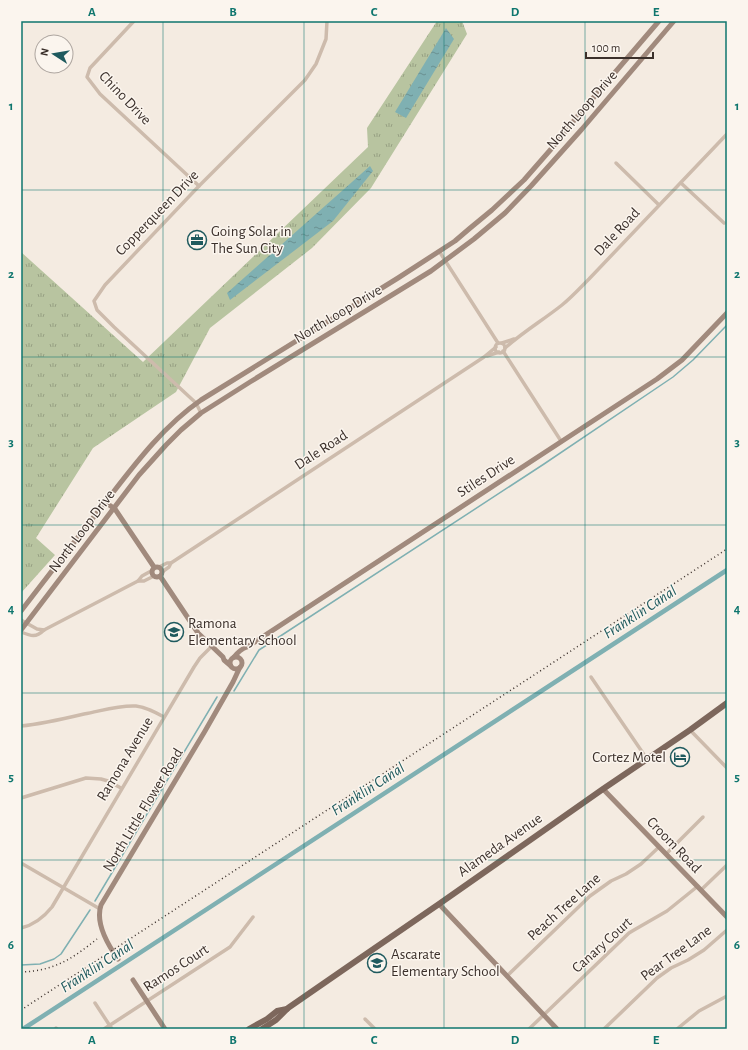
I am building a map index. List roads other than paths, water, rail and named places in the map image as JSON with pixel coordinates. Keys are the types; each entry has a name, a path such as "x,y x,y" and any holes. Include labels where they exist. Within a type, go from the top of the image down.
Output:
{"main road":[{"name":"North Loop Drive","path":"21,611 148,448 176,419 188,409 238,376 318,328 455,241 492,210 524,180 658,21"},
{"name":"North Loop Drive","path":"21,631 115,509 139,475 166,444 201,413 417,280 474,239 505,213 551,165 674,21"},
{"path":"543,158 551,165"},
{"name":"Stiles Drive","path":"233,658 238,651 247,647 657,379 682,360 727,313"},
{"path":"318,328 323,337"},
{"path":"105,502 115,509 198,633 223,657 224,660 235,669 241,665 247,647"},
{"path":"223,657 239,657 241,665"},
{"path":"233,658 230,662 235,677"},
{"name":"North Little Flower Road","path":"100,910 103,900 205,731 241,665"},
{"name":"Alameda Avenue","path":"262,1029 270,1026 288,1008 727,703"},
{"name":"Croom Road","path":"603,789 727,917"},
{"path":"439,904 557,1029"},
{"path":"100,910 101,924 104,933 118,959"},
{"path":"133,980 165,1029"},
{"name":"Alameda Avenue","path":"249,1029 267,1019 277,1011 288,1008"}],"street":[{"name":"Chino Drive","path":"134,21 90,68 87,76 100,94 199,186"},
{"name":"Copperqueen Drive","path":"201,413 196,404 97,310 94,301 105,285 199,186 305,80 316,64 326,39 327,21"},
{"name":"Dale Road","path":"484,357 502,350 574,294 727,134"},
{"path":"616,163 659,205"},
{"path":"681,183 724,223"},
{"path":"439,251 499,345 497,350 502,350 561,441"},
{"name":"Dale Road","path":"21,631 31,636 40,634 44,630 138,581 142,576 169,567 171,563 484,357 499,345 516,338"},
{"path":"499,345 505,345 502,350"},
{"path":"21,620 37,629 44,630"},
{"name":"Ramona Avenue","path":"21,928 33,924 44,916 52,907 194,667 200,658 212,646"},
{"path":"591,677 647,759"},
{"path":"21,726 128,706 146,708 164,717"},
{"path":"690,730 727,768"},
{"path":"21,798 86,778 101,779 122,788"},
{"path":"666,854 703,817"},
{"name":"Peach Tree Lane","path":"507,976 590,896 611,881 626,874 641,864 659,847"},
{"path":"21,863 100,910"},
{"name":"Canary Court","path":"529,1029 629,933 667,911 699,888 727,865"},
{"name":"Ramos Court","path":"104,1029 110,1027 230,947 253,917"},
{"name":"Pear Tree Lane","path":"604,1029 657,978 671,968 704,950 727,930"},
{"path":"677,1029 699,1011 727,996"},
{"path":"95,1003 110,1027"},
{"path":"365,1019 374,1029"}],"water":[{"path":"446,28 454,39 406,118 395,112"},
{"path":"370,166 373,171 333,221 230,300 227,293"}],"waterway":[{"path":"234,691 259,650 544,464 673,377 693,360 727,325"},
{"name":"Franklin Canal","path":"23,1029 727,570"},
{"path":"95,901 217,697"},
{"path":"21,965 40,964 54,959 61,954 90,910"}],"railway":[{"path":"21,1010 727,549"},
{"path":"21,972 43,969 62,963 97,939"}],"place":[{"name":"Going Solar in The Sun City","path":"197,240"},
{"name":"Ramona Elementary School","path":"174,632"},
{"name":"Cortez Motel","path":"680,757"},
{"name":"Ascarate Elementary School","path":"377,963"}]}
